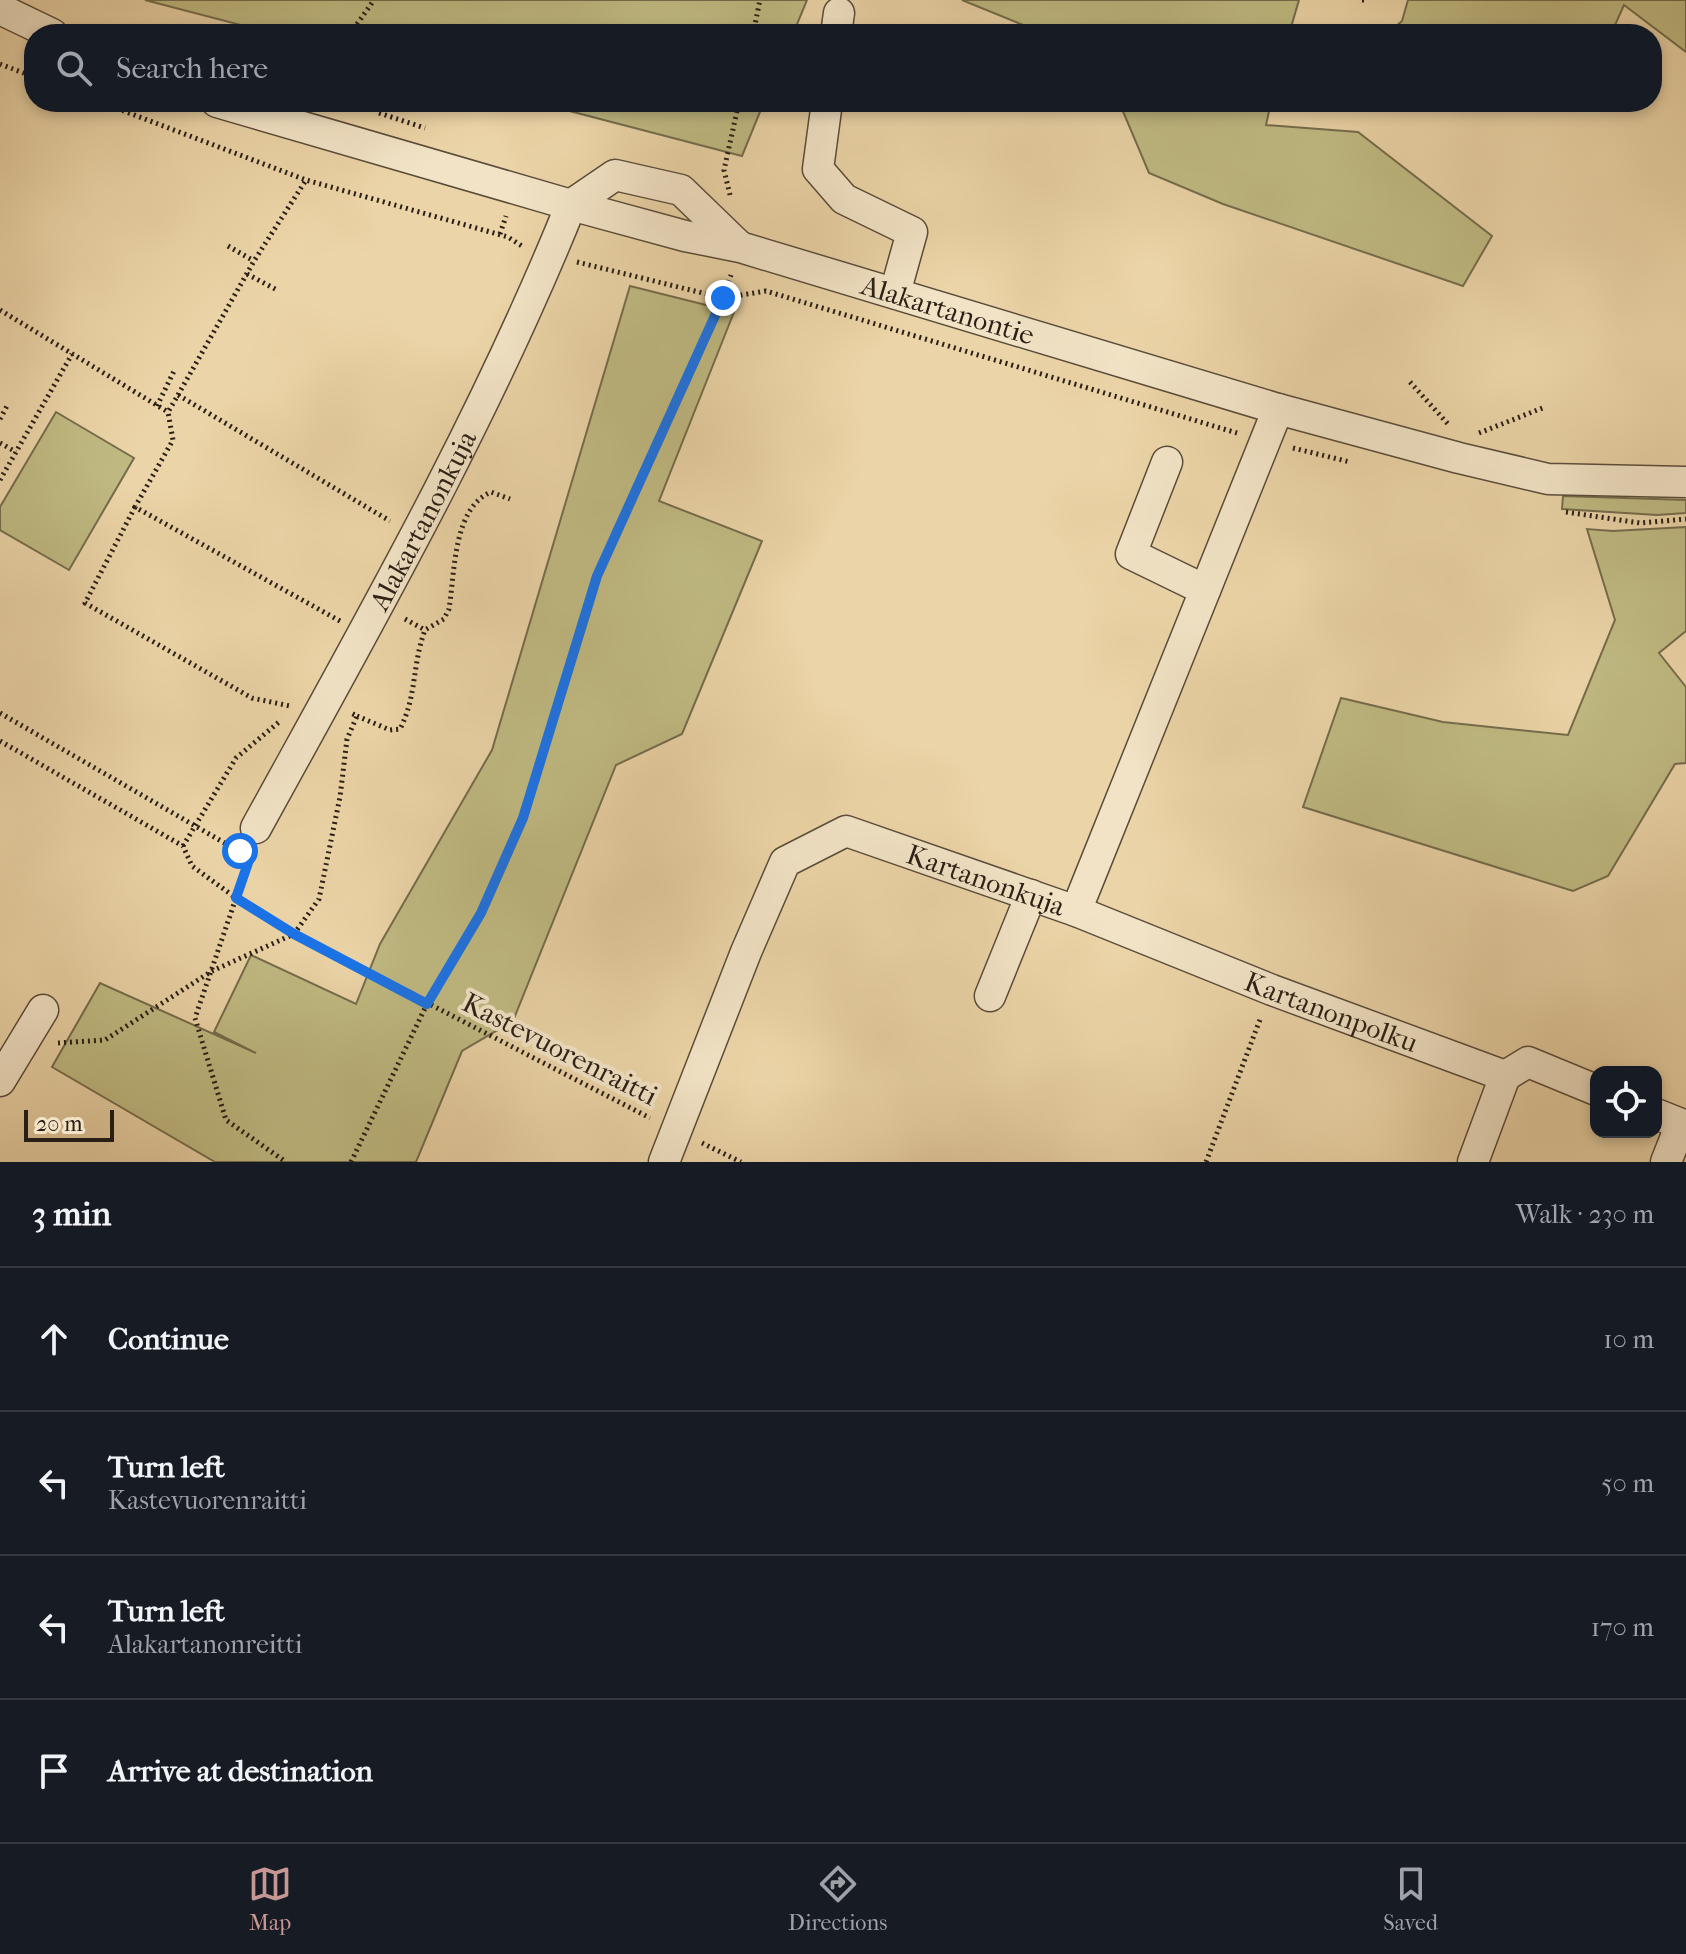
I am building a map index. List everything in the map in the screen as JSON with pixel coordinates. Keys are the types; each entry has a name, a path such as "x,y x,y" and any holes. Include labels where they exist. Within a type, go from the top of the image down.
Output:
{"street":[{"path":"0,9 31,24"},
{"name":"Alakartanontie","path":"251,112 571,205 685,236 740,247 1278,409 1459,458 1548,479 1686,482"},
{"path":"826,112 818,169 844,199 912,232 895,293"},
{"path":"571,205 615,175 681,190 740,247"},
{"name":"Alakartanonkuja","path":"256,828 416,537 551,255 571,205"},
{"name":"Kartanonkuja","path":"664,1162 746,952 785,862 846,831 1076,911 1278,409"},
{"path":"1167,462 1131,554 1205,590"},
{"path":"990,996 1031,895"},
{"name":"Kartanonpolku","path":"1076,911 1272,990 1505,1076"},
{"path":"0,1081 43,1010"},
{"path":"1473,1162 1505,1076 1528,1062 1590,1088"},
{"path":"1662,1116 1681,1124 1666,1162"}],"path":[{"path":"357,24 374,0"},
{"path":"755,24 760,0"},
{"path":"0,64 24,73"},
{"path":"126,112 306,180 508,237 523,247 723,298 766,291 1265,441 1354,464"},
{"path":"731,200 724,170 737,112"},
{"path":"293,707 252,698 85,603 173,440 168,412 254,261 306,180"},
{"path":"228,246 254,261"},
{"path":"351,1162 427,1004 481,913 523,818 597,576 723,298 740,247"},
{"path":"247,274 277,290"},
{"path":"0,310 168,412"},
{"path":"0,480 72,354"},
{"path":"157,406 174,371"},
{"path":"1410,382 1451,427"},
{"path":"178,395 416,537"},
{"path":"0,419 5,405"},
{"path":"1476,434 1545,407"},
{"path":"0,443 16,452"},
{"path":"326,700 390,730 400,729 410,709 418,649 425,630 444,619 449,609 464,517 478,497 491,492 510,499"},
{"path":"135,507 345,623"},
{"path":"1564,512 1640,523 1686,519"},
{"path":"0,713 240,851 248,863 195,1018 226,1120 286,1162"},
{"path":"21,1046 105,1040 212,971 294,934 319,899 340,797 347,739 357,716"},
{"name":"Kastevuorenraitti","path":"0,741 183,846 192,866 294,934 741,1162"},
{"path":"183,846 195,827"},
{"path":"1206,1162 1272,990"}],"shaded area":[{"path":"145,0 807,0 797,24 237,24"},
{"path":"962,0 1299,0 1292,24 1021,24"},
{"path":"1408,0 1686,0 1686,52 1662,34 1662,24 1649,24 1624,5 1615,24 1399,24"},
{"path":"573,112 760,112 742,156"},
{"path":"1123,112 1269,112 1266,125 1358,132 1492,236 1463,286 1223,204 1149,173"},
{"path":"630,286 734,312 659,501 762,541 682,734 616,765 513,1021 462,1051 416,1162 215,1162 52,1067 100,983 256,1053 214,1032 251,955 356,1004 380,944 492,750"},
{"path":"56,412 134,458 69,570 0,530 0,507"},
{"path":"1563,496 1686,500 1686,513 1657,515 1562,509"},
{"path":"1686,527 1686,631 1659,653 1686,687 1686,763 1675,764 1608,876 1573,891 1303,807 1341,698 1443,722 1568,735 1615,620 1587,529 1613,531"}],"route":[{"path":"240,851 248,863 236,898 294,934 427,1004 481,913 523,818 597,576 723,298"}]}
